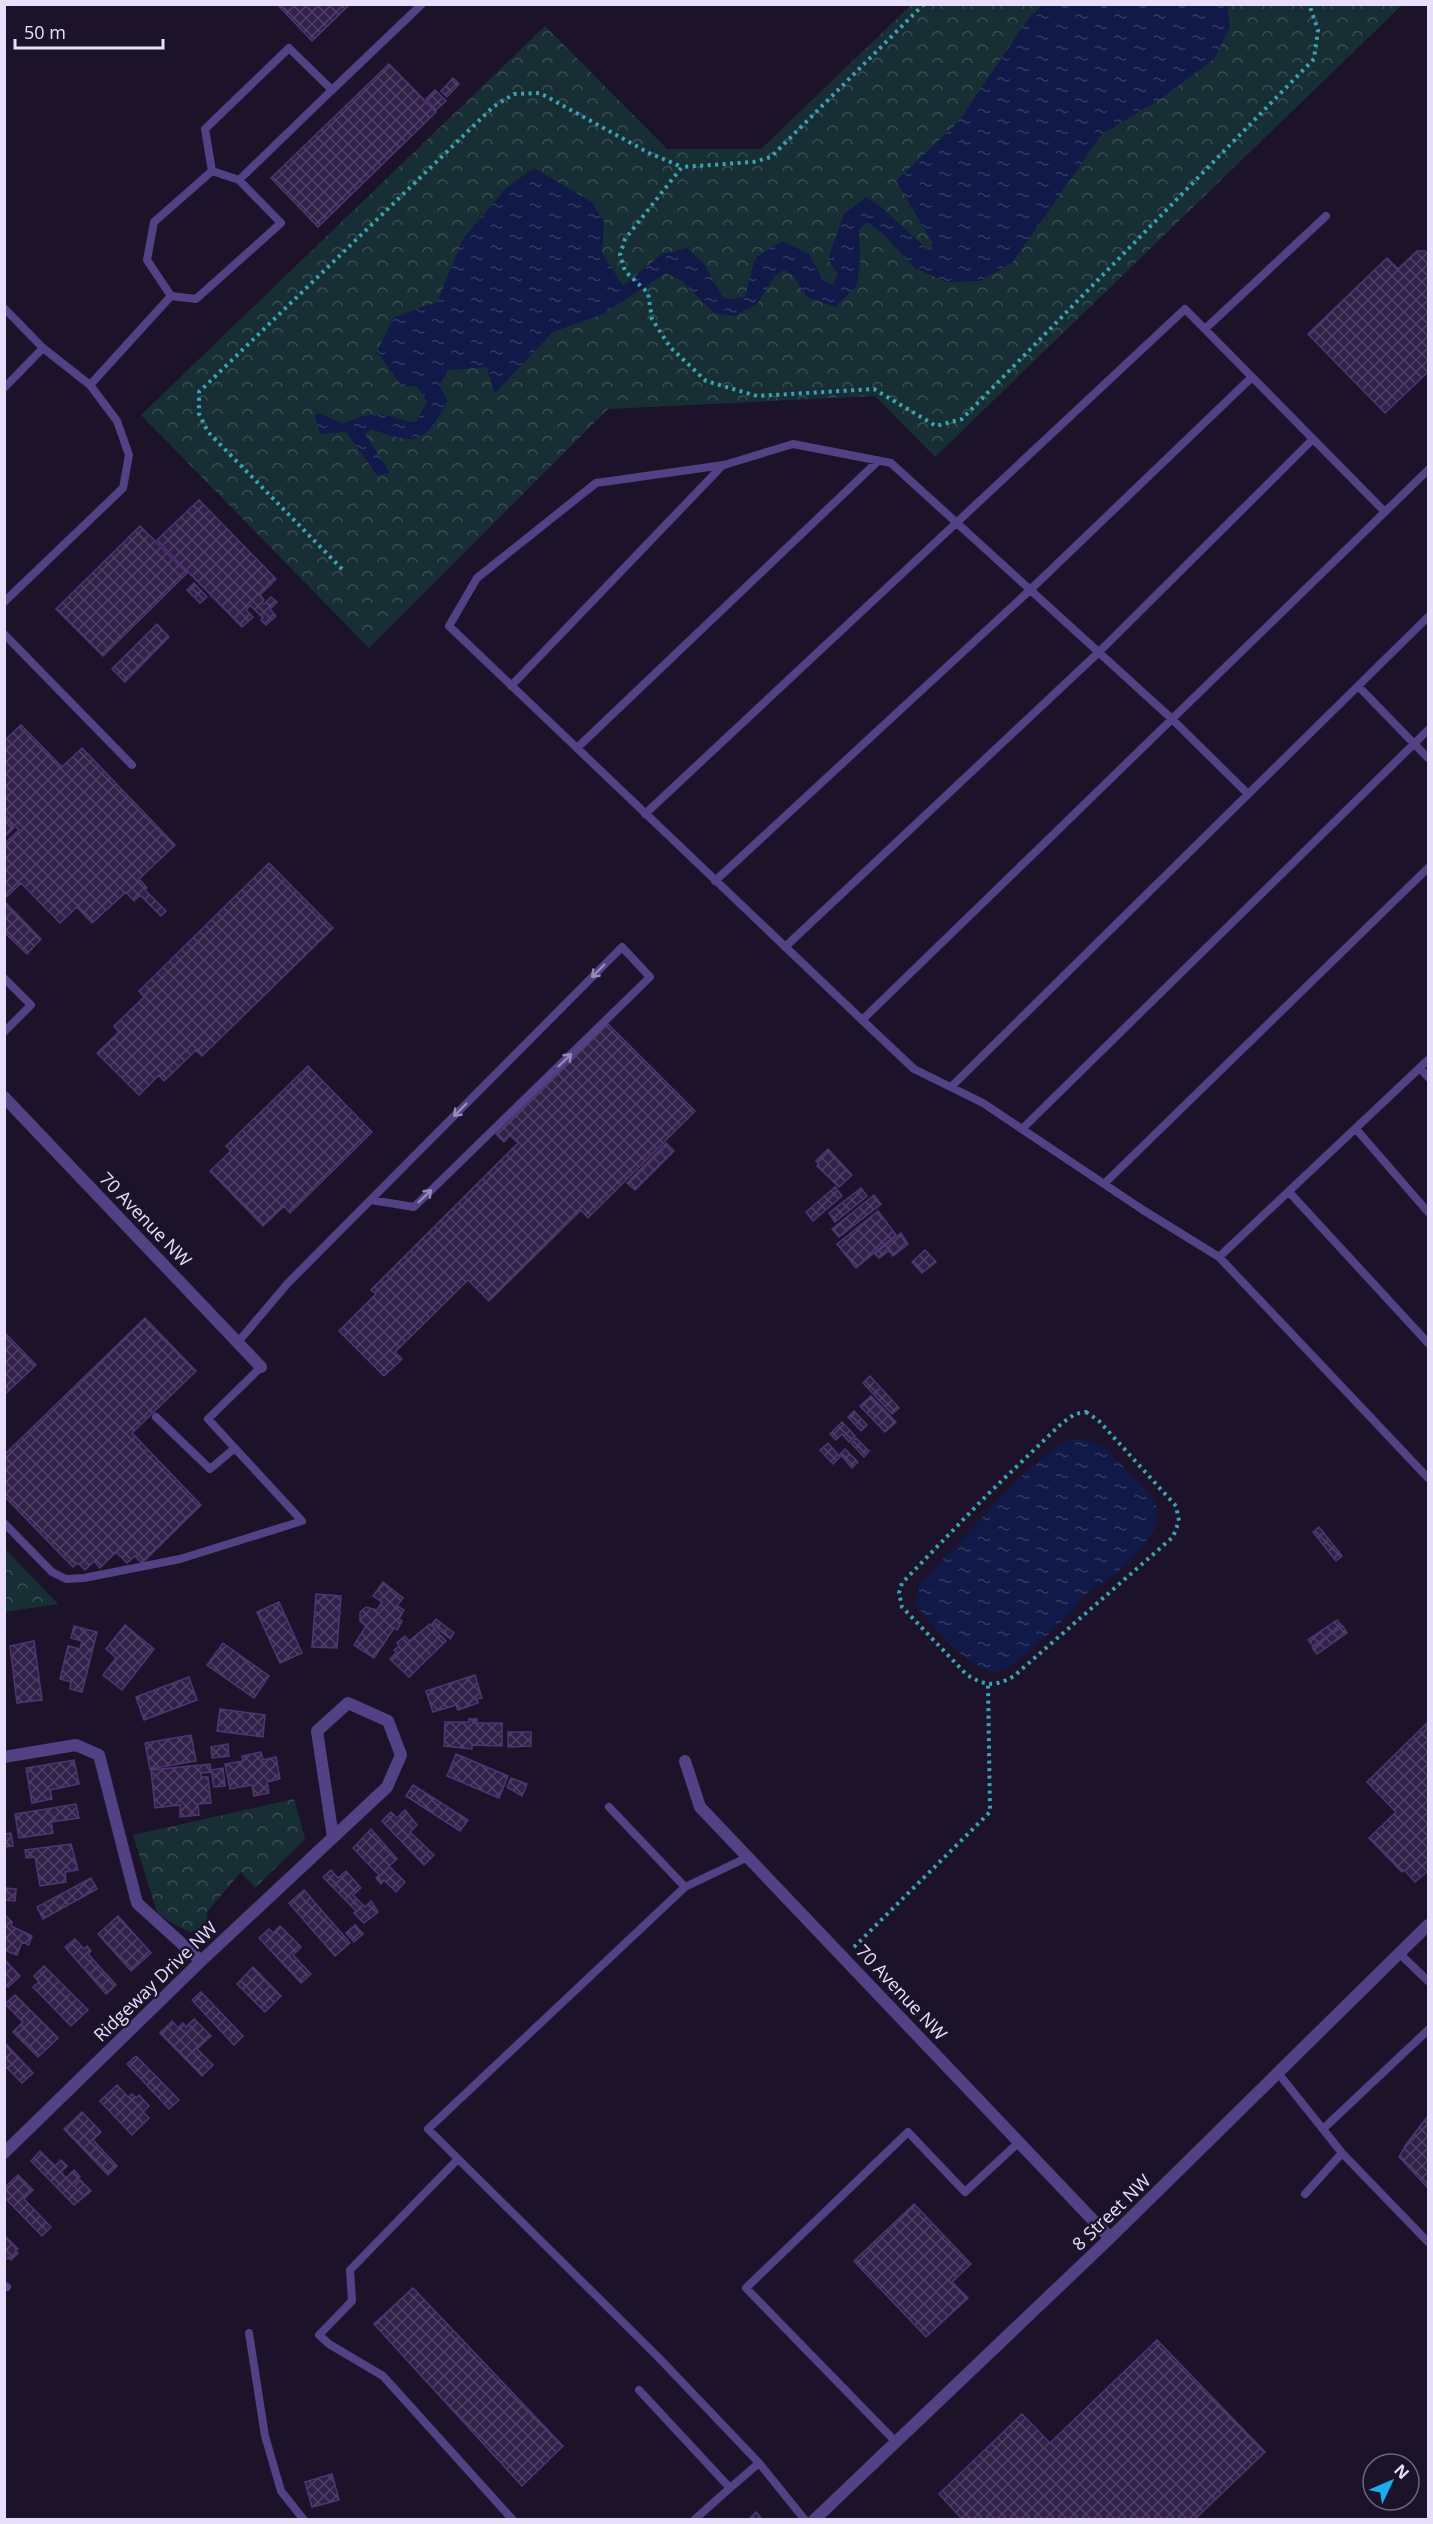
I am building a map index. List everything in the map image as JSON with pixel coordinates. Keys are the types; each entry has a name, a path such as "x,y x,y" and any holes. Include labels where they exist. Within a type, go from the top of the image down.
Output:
{"street":[{"name":"70 Avenue NW","path":"4,1096 261,1367"},
{"name":"Ridgeway Drive NW","path":"4,2153 201,1961 333,1837 387,1786 401,1755 388,1721 348,1703 317,1731 333,1837"},
{"path":"4,1757 76,1745 99,1755 137,1904 201,1961"},
{"name":"70 Avenue NW","path":"684,1761 700,1807 1110,2238"},
{"name":"8 Street NW","path":"814,2520 1110,2238 1428,1925"}],"lane":[{"path":"239,180 422,4"},
{"path":"212,171 205,129 289,48 332,90"},
{"path":"212,171 239,180 281,223 196,299 171,296 147,260 154,222 212,171"},
{"path":"1205,329 1326,216"},
{"path":"90,385 171,296"},
{"path":"4,308 43,348 90,385 117,421 129,455 123,488 4,602"},
{"path":"645,814 1185,309 1385,512"},
{"path":"4,388 43,348"},
{"path":"716,881 1030,590 1252,377"},
{"path":"785,947 1099,652 1313,439"},
{"path":"1248,794 1172,719 891,464 878,461 793,444 723,465 596,483 477,578 449,626 914,1069 983,1103 1104,1184 1220,1257 1428,1478"},
{"path":"577,748 878,461"},
{"path":"511,686 723,465"},
{"path":"862,1020 1428,470"},
{"path":"951,1087 1428,617"},
{"path":"4,634 132,765"},
{"path":"1358,686 1428,758"},
{"path":"1022,1129 1428,730"},
{"path":"1104,1184 1428,868"},
{"path":"238,1342 288,1283 622,947 650,977 414,1207 371,1200"},
{"path":"4,978 31,1005 4,1032"},
{"path":"1220,1257 1428,1060"},
{"path":"1420,1068 1428,1077"},
{"path":"1356,1129 1428,1212"},
{"path":"1289,1192 1428,1344"},
{"path":"4,1523 52,1572 66,1579 84,1578 180,1559 303,1521 208,1419 261,1367"},
{"path":"156,1417 210,1470 235,1448"},
{"path":"609,1807 685,1887"},
{"path":"748,1857 685,1887 428,2129 659,2358 759,2463 805,2520"},
{"path":"1400,1953 1428,1981"},
{"path":"1323,2129 1428,2030"},
{"path":"1278,2073 1342,2153 1428,2242"},
{"path":"896,2442 746,2288 908,2132 965,2192 1019,2142"},
{"path":"1305,2194 1342,2153"},
{"path":"458,2159 350,2270 352,2301 319,2335 329,2344 383,2376 513,2520"},
{"path":"249,2333 265,2436 281,2492 304,2520"},
{"path":"639,2390 730,2488"},
{"path":"694,2520 759,2463"}],"path":[{"path":"342,569 208,432 199,414 199,392 493,106 514,94 540,93 649,153 682,166 753,162 771,157 924,4"},
{"path":"682,166 625,239 620,255 625,271 648,293 652,319 670,347 706,381 757,396 874,389 936,426 962,419 1314,59 1318,30 1309,4"},
{"path":"1086,1412 1099,1421 1160,1486 1176,1506 1179,1521 1173,1537 1157,1553 1106,1594 1014,1676 1000,1684 988,1684 967,1675 902,1607 899,1593 902,1583 988,1494 1061,1424 1075,1414 1086,1412"},
{"path":"844,1957 990,1812 988,1684"}],"green space":[{"path":"911,5 1402,5 935,457 875,396 608,409 369,648 141,415 545,26 667,149 761,149"},
{"path":"5,1549 58,1604 5,1612"},
{"path":"294,1799 305,1839 255,1888 241,1872 206,1913 210,1925 190,1932 171,1923 157,1912 133,1835"}],"water":[{"path":"1042,5 1227,5 1230,27 1214,59 1162,98 1102,134 1012,263 980,281 946,282 915,268 883,234 867,222 859,230 860,260 857,285 836,307 807,297 792,275 784,270 775,276 757,304 734,316 714,313 683,282 666,273 603,314 553,332 494,394 487,367 449,370 439,385 448,400 433,425 426,432 410,439 372,429 365,434 390,473 377,475 346,432 320,434 315,415 319,413 343,424 362,416 373,415 416,422 427,402 417,386 402,386 377,352 393,318 437,302 463,239 506,188 534,168 593,203 604,222 602,253 623,286 662,254 687,248 704,264 723,298 745,297 755,258 782,241 809,254 824,281 833,285 838,274 828,259 844,214 866,197 880,206 928,250 933,243 896,181 958,122 1028,19"},
{"path":"1074,1439 1093,1442 1106,1449 1146,1490 1156,1504 1157,1516 1154,1529 1143,1547 1128,1563 1084,1596 1067,1616 1024,1656 1003,1670 996,1672 986,1670 963,1656 921,1611 915,1603 919,1585 1017,1480 1060,1443"}],"building":[{"path":"277,4 350,4 312,41"},
{"path":"389,64 436,112 318,227 271,178"},
{"path":"453,78 459,84 447,97 441,91"},
{"path":"435,90 446,101 436,110 426,99"},
{"path":"1417,251 1425,251 1428,254 1428,372 1385,413 1308,334 1387,258 1398,269"},
{"path":"199,500 276,579 260,595 264,604 271,597 277,602 270,609 276,616 266,625 261,620 263,618 250,605 246,610 253,617 242,627 157,540"},
{"path":"140,526 187,573 103,656 56,609"},
{"path":"194,583 207,597 200,603 187,590"},
{"path":"157,624 169,637 125,682 112,669"},
{"path":"21,725 62,767 82,748 175,845 139,879 147,888 145,890 166,911 161,916 140,895 134,901 126,892 92,923 77,907 60,923 21,883 4,899 4,844 19,830 6,817 14,828 4,837 4,741"},
{"path":"269,863 333,928 202,1056 196,1050 164,1081 159,1075 139,1095 97,1053 119,1032 114,1026 144,997 139,991"},
{"path":"5,902 41,939 27,954 4,932"},
{"path":"607,1023 695,1111 588,1218 581,1210 489,1301 468,1280 395,1352 402,1359 384,1376 339,1331 376,1294 371,1290 518,1143 510,1135 504,1142 496,1134"},
{"path":"308,1066 372,1132 290,1213 284,1206 263,1226 210,1171 231,1151 226,1146"},
{"path":"666,1143 674,1151 635,1190 627,1183"},
{"path":"828,1149 852,1175 839,1187 817,1166 819,1164 816,1161"},
{"path":"835,1187 842,1196 813,1221 806,1212"},
{"path":"861,1188 867,1196 835,1222 829,1213"},
{"path":"874,1195 881,1204 839,1237 832,1229"},
{"path":"878,1211 896,1235 856,1268 837,1244"},
{"path":"901,1233 908,1244 893,1256 889,1251 879,1258 875,1254"},
{"path":"925,1250 936,1262 922,1273 912,1262"},
{"path":"145,1318 196,1371 132,1433 201,1505 142,1563 135,1556 127,1563 116,1552 100,1568 94,1561 85,1570 78,1563 73,1567 4,1496 4,1455"},
{"path":"4,1332 36,1365 4,1395"},
{"path":"870,1376 899,1408 892,1414 863,1383"},
{"path":"871,1396 896,1422 885,1432 860,1406"},
{"path":"854,1411 867,1425 861,1431 848,1417"},
{"path":"842,1422 855,1436 849,1442 842,1434 836,1440 830,1434"},
{"path":"856,1438 869,1451 864,1457 851,1443"},
{"path":"828,1443 840,1457 833,1464 820,1450"},
{"path":"845,1449 858,1462 852,1468 840,1454"},
{"path":"1319,1527 1342,1556 1336,1561 1313,1532"},
{"path":"383,1582 403,1598 397,1606 404,1610 397,1630 394,1628 374,1658 354,1645 366,1626 360,1621 360,1612 366,1607 377,1610 382,1602 373,1596"},
{"path":"316,1594 341,1596 337,1648 312,1647"},
{"path":"279,1602 302,1653 280,1663 257,1612"},
{"path":"436,1619 454,1633 450,1639 432,1624"},
{"path":"1337,1620 1342,1626 1313,1646 1308,1640"},
{"path":"430,1624 446,1641 409,1677 390,1659 397,1652 394,1650 399,1646 397,1643 405,1636 409,1641"},
{"path":"125,1625 154,1649 122,1690 103,1675 116,1658 106,1649"},
{"path":"74,1626 97,1632 82,1692 70,1689 71,1682 60,1679 68,1646 80,1649 82,1641 71,1638"},
{"path":"1343,1626 1347,1633 1317,1654 1312,1648"},
{"path":"34,1641 42,1700 17,1703 10,1646"},
{"path":"223,1643 269,1676 254,1698 207,1665"},
{"path":"475,1675 482,1698 477,1699 478,1703 458,1710 456,1705 433,1712 426,1691"},
{"path":"189,1677 197,1700 144,1720 136,1697"},
{"path":"220,1709 265,1715 263,1737 217,1731"},
{"path":"469,1719 477,1719 477,1723 502,1723 502,1746 472,1745 472,1749 444,1746 445,1722 469,1722"},
{"path":"1428,1722 1428,1871 1415,1882 1369,1838 1396,1812 1367,1782"},
{"path":"508,1732 531,1732 531,1746 508,1747"},
{"path":"191,1735 196,1761 150,1769 145,1743"},
{"path":"228,1744 229,1756 212,1758 211,1747"},
{"path":"261,1752 263,1760 276,1757 280,1779 267,1782 269,1793 254,1796 252,1785 230,1789 225,1764 243,1761 242,1756"},
{"path":"456,1754 508,1776 499,1798 447,1776"},
{"path":"74,1760 79,1784 50,1790 52,1799 32,1803 26,1768"},
{"path":"210,1764 211,1772 201,1773 201,1777 208,1777 211,1803 198,1804 199,1815 180,1817 180,1805 155,1808 151,1770"},
{"path":"223,1768 225,1786 214,1787 211,1770"},
{"path":"511,1778 527,1784 522,1796 507,1787"},
{"path":"413,1785 468,1820 460,1831 406,1796"},
{"path":"76,1804 79,1818 51,1822 53,1833 19,1838 15,1814"},
{"path":"405,1810 417,1825 410,1832 434,1855 424,1865 382,1821 391,1812 397,1818"},
{"path":"371,1829 397,1859 389,1866 405,1882 396,1892 384,1880 381,1884 376,1878 379,1875 353,1848"},
{"path":"11,1833 13,1846 4,1847 4,1834"},
{"path":"71,1844 78,1870 65,1872 66,1882 40,1886 35,1857 26,1858 25,1850"},
{"path":"331,1870 338,1878 346,1871 361,1888 353,1895 365,1907 371,1901 378,1912 364,1923 354,1913 356,1911 323,1877"},
{"path":"91,1878 97,1889 43,1919 37,1907"},
{"path":"4,1888 16,1889 15,1901 4,1900"},
{"path":"304,1890 350,1943 335,1956 289,1903"},
{"path":"4,1914 12,1922 11,1926 32,1936 29,1945 22,1942 17,1955 4,1950"},
{"path":"118,1916 151,1953 131,1971 98,1934"},
{"path":"355,1925 363,1934 354,1942 346,1933"},
{"path":"280,1926 301,1947 293,1955 311,1974 301,1983 259,1938 269,1929 273,1933"},
{"path":"75,1939 84,1949 87,1946 91,1951 88,1954 116,1985 106,1994 65,1947"},
{"path":"4,1959 20,1976 8,1987 4,1984"},
{"path":"44,1966 88,2010 71,2026 33,1987 39,1982 34,1976"},
{"path":"253,1967 281,1996 265,2012 237,1984"},
{"path":"201,1992 243,2036 234,2045 192,2000"},
{"path":"15,1995 58,2038 38,2057 13,2032 23,2022 5,2004"},
{"path":"194,2019 211,2036 197,2049 213,2065 202,2076 160,2033 172,2021 178,2028 183,2023 186,2027"},
{"path":"4,2042 33,2073 22,2083 4,2065"},
{"path":"136,2056 179,2100 169,2109 127,2064"},
{"path":"117,2085 128,2097 132,2094 136,2098 139,2095 149,2106 143,2112 149,2118 132,2135 100,2101"},
{"path":"82,2112 101,2132 93,2140 117,2166 108,2175 64,2129"},
{"path":"1428,2116 1428,2188 1399,2157"},
{"path":"40,2151 55,2166 61,2160 67,2166 61,2172 66,2178 74,2170 80,2177 72,2185 74,2186 80,2180 91,2191 74,2205 31,2161"},
{"path":"18,2175 33,2190 24,2199 51,2227 42,2236 4,2197 4,2188"},
{"path":"914,2204 971,2264 952,2282 968,2298 926,2337 854,2261"},
{"path":"4,2235 18,2249 15,2250 18,2253 11,2260 9,2257 4,2261"},
{"path":"413,2288 563,2446 522,2486 374,2324"},
{"path":"1157,2340 1265,2452 1194,2520 963,2520 939,2494 1022,2414 1050,2443"},
{"path":"332,2474 339,2500 312,2507 305,2482"},
{"path":"756,2512 763,2520 748,2520"}]}
